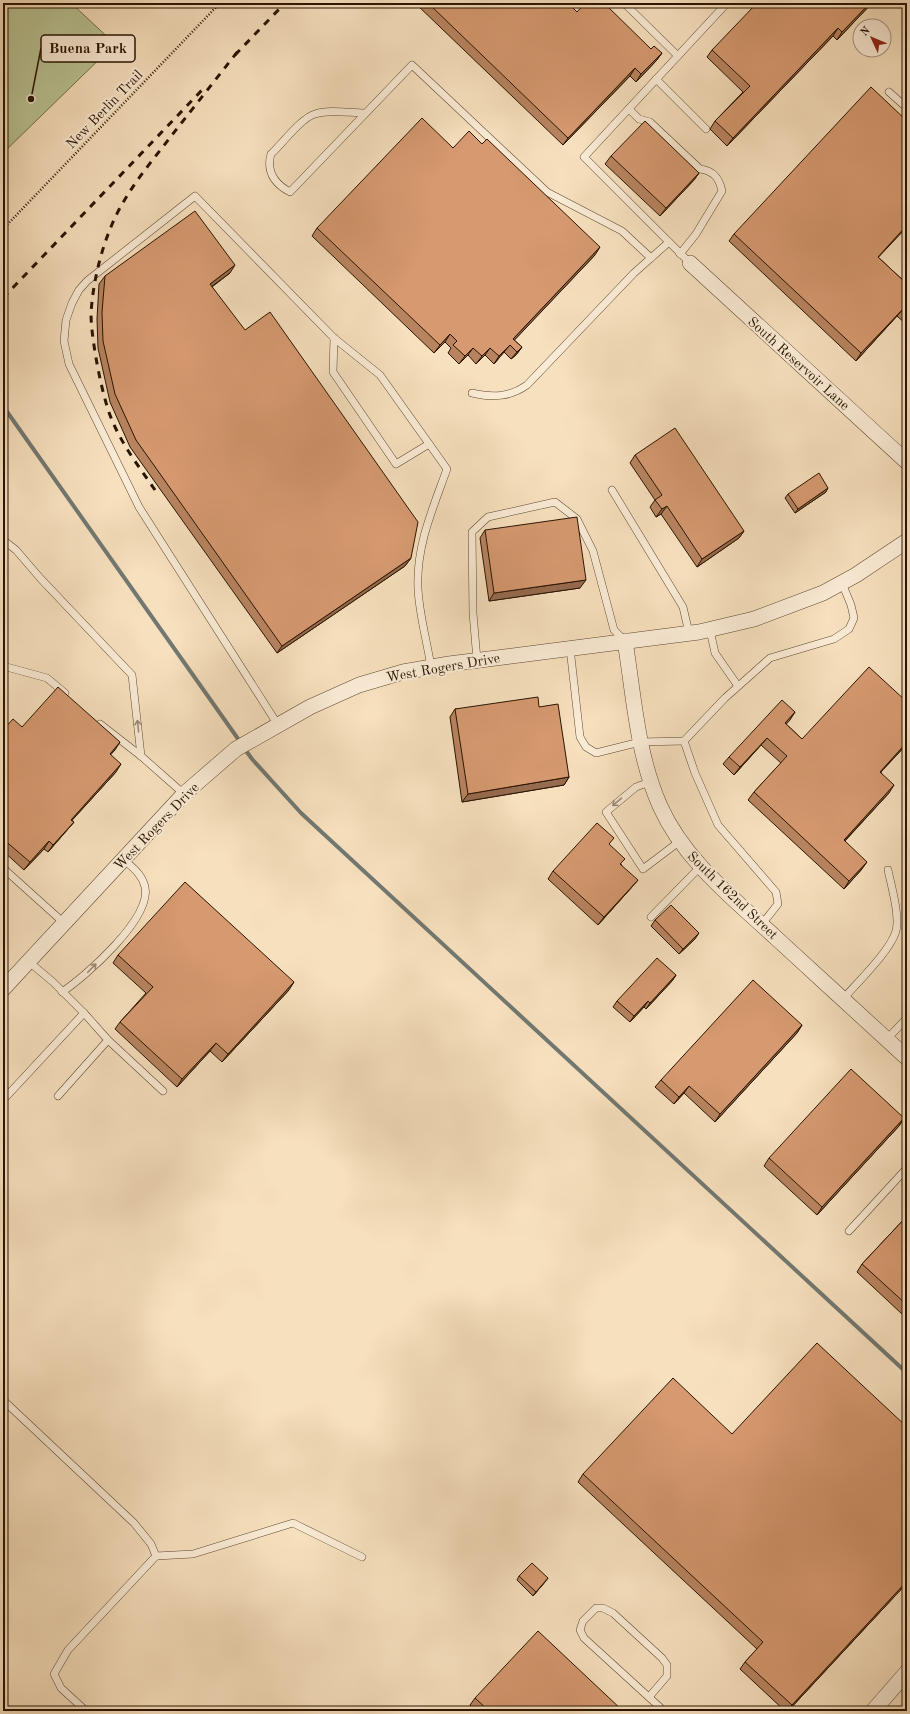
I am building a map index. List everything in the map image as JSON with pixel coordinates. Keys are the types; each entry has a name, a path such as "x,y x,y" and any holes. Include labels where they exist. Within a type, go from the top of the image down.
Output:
{"street":[{"name":"South Reservoir Lane","path":"685,259 907,462"},
{"name":"West Rogers Drive","path":"3,989 184,794 243,745 310,707 354,687 403,672 478,660 710,630 754,619 801,602 842,583 907,541"},
{"name":"South 162nd Street","path":"625,641 640,742 650,782 661,807 680,841 701,866 907,1058"},
{"path":"873,1711 907,1672"}],"lane":[{"path":"624,3 678,56"},
{"path":"629,109 639,119 650,122 700,169 710,170 719,179 722,191 696,234 685,259 584,157 727,3"},
{"path":"365,113 322,112 314,114 306,119 272,154 269,162 270,172 276,182 290,192 412,65 547,192 622,230 651,258"},
{"path":"656,80 706,129"},
{"path":"889,92 907,108"},
{"path":"278,725 139,507 70,364 64,341 66,320 72,303 87,281 195,196 334,338 380,375 447,470 429,515 422,544 418,576 420,607 431,667"},
{"path":"472,393 495,397 518,391 527,385 634,273 669,242"},
{"path":"334,338 333,372 396,464 429,444"},
{"path":"612,490 683,607 689,633"},
{"path":"478,660 473,614 472,532 488,517 555,502 577,519 594,551 614,630 625,641"},
{"path":"3,540 16,550 132,675 142,756"},
{"path":"570,648 580,737 586,747 596,753 640,742 684,741 738,686 770,658 834,639 849,629 854,618 851,605 842,583"},
{"path":"710,630 715,653 738,686"},
{"path":"3,666 47,678 70,698"},
{"path":"92,717 142,756 184,794"},
{"path":"684,741 695,774 718,825 776,892 778,904 762,924"},
{"path":"650,782 636,787 606,812 643,869 680,841"},
{"path":"62,992 80,980 131,928 143,905 146,889 141,876 123,859"},
{"path":"651,917 681,884 701,866"},
{"path":"3,870 4,869 64,923"},
{"path":"843,999 890,944 896,930 895,902 888,870"},
{"path":"28,961 53,982 108,1040 163,1091"},
{"path":"4,1100 84,1013"},
{"path":"887,1039 907,1018"},
{"path":"58,1096 108,1040"},
{"path":"849,1231 907,1168"},
{"path":"3,1400 134,1523 151,1544 156,1556"},
{"path":"86,1711 61,1688 54,1674 68,1650 156,1556 193,1554 293,1522 362,1557"},
{"path":"649,1697 667,1676 667,1665 662,1658 613,1613 603,1608 596,1608 584,1621 580,1630 584,1638 664,1711"}],"path":[{"name":"New Berlin Trail","path":"3,229 220,3"}],"green space":[{"path":"3,3 71,3 115,44 3,153"}],"building":[{"path":"428,3 568,3 577,12 585,3 604,3 651,49 654,46 662,53 641,74 635,68 568,138"},
{"path":"757,3 870,3 856,18 852,18 852,22 842,32 838,28 733,138 715,121 750,86 712,50"},
{"path":"871,87 907,121 907,225 878,257 907,284 907,313 903,309 861,353 734,234"},
{"path":"422,118 453,148 469,131 482,144 487,139 600,247 513,339 522,347 517,352 510,345 499,356 490,348 482,356 473,348 465,356 453,345 457,341 450,334 440,345 317,228"},
{"path":"645,121 699,173 666,208 611,156"},
{"path":"195,211 235,265 210,284 245,330 270,312 418,522 411,558 282,646 136,440 115,394 103,341 102,312 105,276"},
{"path":"675,428 744,531 702,559 667,506 662,509 655,500 662,495 635,455"},
{"path":"819,473 828,488 798,509 788,494"},
{"path":"577,517 586,580 494,593 485,530"},
{"path":"869,667 907,702 907,742 880,772 894,785 844,840 867,862 849,881 754,792 787,756 767,738 740,767 729,757 782,700 795,712 785,723 802,739"},
{"path":"58,687 120,742 110,754 121,764 71,820 74,822 53,845 49,841 30,862 3,839 3,730 13,719 22,727"},
{"path":"538,697 539,707 558,704 569,777 468,794 455,709"},
{"path":"597,823 614,838 609,844 625,859 620,864 638,880 604,917 553,871"},
{"path":"185,882 294,982 228,1054 216,1043 182,1079 120,1022 153,987 118,955"},
{"path":"671,905 699,933 683,949 655,920"},
{"path":"657,958 676,975 650,1003 648,1001 634,1016 617,1001"},
{"path":"753,980 802,1025 720,1114 689,1086 679,1097 661,1080"},
{"path":"851,1069 904,1118 822,1207 769,1158"},
{"path":"907,1216 907,1305 862,1264"},
{"path":"817,1343 907,1427 907,1581 792,1705 745,1662 763,1642 583,1474 673,1378 732,1434"},
{"path":"532,1563 548,1578 536,1592 519,1576"},
{"path":"538,1631 623,1711 489,1711 475,1698"}],"waterway":[{"path":"3,406 241,743"},
{"path":"244,748 252,759 301,813 907,1373"}],"railway":[{"path":"235,55 285,3"},
{"path":"155,490 121,439 104,397 94,347 91,314 94,285 101,255 111,227 129,192 238,51"},
{"path":"3,298 202,90"}],"place":[{"name":"Buena Park","path":"31,99"}]}
